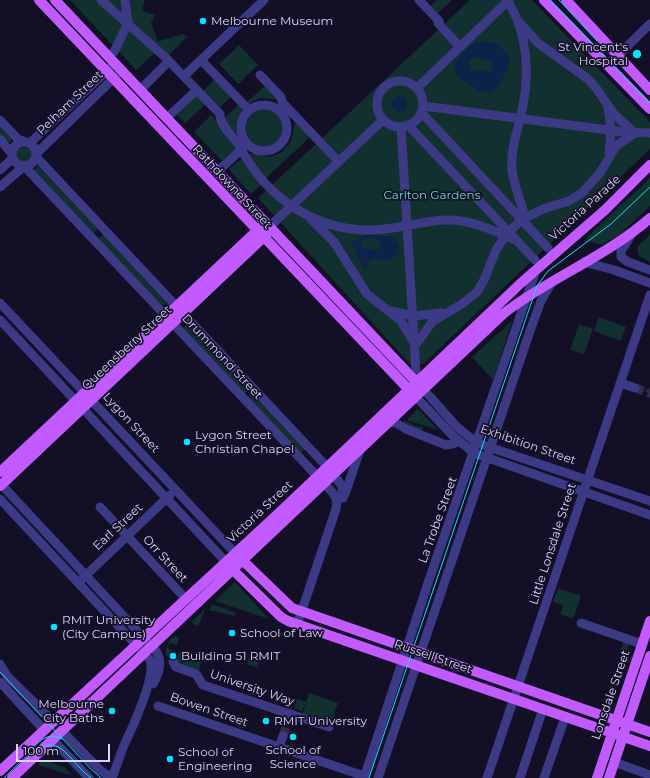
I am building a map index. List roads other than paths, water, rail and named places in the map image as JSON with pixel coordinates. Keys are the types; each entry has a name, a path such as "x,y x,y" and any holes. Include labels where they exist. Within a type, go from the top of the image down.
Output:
{"main road":[{"name":"Rathdowne Street","path":"38,0 412,394"},
{"name":"Rathdowne Street","path":"55,0 268,227 379,342 419,381"},
{"path":"544,0 650,109"},
{"path":"566,0 650,90"},
{"path":"124,90 133,82"},
{"name":"Victoria Parade","path":"535,265 604,210 650,165"},
{"path":"527,298 633,232 650,218"},
{"name":"Queensberry Street","path":"1,484 23,457 268,227"},
{"name":"Victoria Street","path":"330,471 360,450 390,422 412,394 419,381 535,265"},
{"name":"Victoria Street","path":"419,381 499,317 527,298"},
{"path":"370,350 379,342"},
{"name":"Victoria Street","path":"12,778 148,649 229,566 412,394"},
{"name":"Queensberry Street","path":"0,472 23,457"},
{"name":"Russell Street","path":"239,557 287,606 650,732"},
{"name":"Victoria Street","path":"0,771 186,599 229,566"},
{"name":"Russell Street","path":"229,566 281,617 297,624 650,746"},
{"name":"Lonsdale Street","path":"597,778 650,621"},
{"path":"353,643 357,631"},
{"name":"Lonsdale Street","path":"609,778 650,656"},
{"path":"636,664 646,667"},
{"path":"578,721 582,708"},
{"path":"621,708 631,712"},
{"path":"54,722 62,731"},
{"path":"44,730 53,740"}],"street":[{"path":"101,0 128,23 184,76 220,114 220,120 244,147 261,151 273,149 283,142 287,135 288,127 281,97 260,75"},
{"path":"114,52 128,23 125,0"},
{"path":"184,76 264,0"},
{"path":"419,0 460,47"},
{"path":"417,88 508,0 520,23 538,43 588,79 620,120 635,133"},
{"path":"520,23 525,49 527,78 515,141 512,170 523,219"},
{"path":"608,65 650,24"},
{"path":"201,60 249,110"},
{"path":"145,85 169,61"},
{"name":"Pelham Street","path":"27,143 96,80 109,75 118,67"},
{"name":"Pelham Street","path":"36,154 103,88 109,75"},
{"path":"96,80 103,88"},
{"path":"422,109 414,122 404,126 394,126 383,120 377,107 381,84 404,81 417,88 420,93 422,109 548,248"},
{"path":"172,113 197,90"},
{"path":"607,104 612,130 607,161"},
{"path":"338,161 284,110 269,105 262,105 249,110 242,123 241,131 244,147 252,168 266,185 291,207 306,216 334,242 367,294 401,321 415,346"},
{"path":"422,109 635,133 650,133"},
{"path":"0,120 18,139 27,143 36,154 33,163 24,167 0,187"},
{"path":"268,227 383,120"},
{"path":"404,126 407,226 415,346 419,381"},
{"path":"404,126 507,234 515,240 535,265"},
{"path":"415,346 432,322 451,311 477,292 484,280 496,250 507,234 523,219 569,201 582,193 591,185 616,146 635,133"},
{"path":"0,139 16,164 24,167"},
{"path":"0,170 12,156 15,146 27,143"},
{"path":"217,172 244,147"},
{"name":"Drummond Street","path":"36,154 40,161 330,471 342,486 343,498"},
{"name":"Drummond Street","path":"24,167 321,479 336,498 337,506 334,517"},
{"path":"306,216 328,223 363,230 407,226 437,221 455,221 507,234"},
{"path":"92,237 103,228"},
{"path":"633,232 621,251 621,257 626,262 650,270"},
{"path":"584,262 596,264 650,283"},
{"name":"La Trobe Street","path":"364,777 446,528 478,442 527,298 535,265"},
{"path":"378,778 420,653 458,548 486,459 534,319 552,282"},
{"name":"Little Lonsdale Street","path":"487,778 650,295"},
{"name":"Lygon Street","path":"0,303 239,557"},
{"path":"385,308 403,315 413,316 429,316 451,311"},
{"path":"0,320 229,566"},
{"name":"Exhibition Street","path":"419,381 461,431 478,442 650,501"},
{"path":"621,384 635,388"},
{"name":"Exhibition Street","path":"412,394 474,453 486,459 650,515"},
{"path":"390,422 396,423 406,429 446,445 453,444 459,440"},
{"path":"297,624 334,517 343,498 360,450"},
{"path":"571,488 576,476"},
{"path":"1,484 86,575 148,649 159,656 160,667 155,681 142,700 132,732 125,743 112,778 100,770 62,731"},
{"name":"Earl Street","path":"78,583 126,535 175,490"},
{"path":"626,507 631,494"},
{"path":"0,499 78,583 141,641"},
{"name":"Orr Street","path":"100,507 186,599"},
{"path":"66,570 74,563"},
{"path":"581,623 642,644"},
{"name":"University Way","path":"173,662 176,667 196,674 203,686 290,716 329,727"},
{"path":"0,664 7,676 54,722"},
{"path":"0,682 44,730"},
{"name":"Bowen Street","path":"158,706 364,777"},
{"path":"520,778 541,715"},
{"path":"544,778 563,723"},
{"path":"279,747 283,736"},
{"path":"53,740 89,778"},
{"path":"614,762 650,775"}],"water":[{"path":"475,42 487,42 500,45 507,52 510,58 507,71 497,88 488,93 478,92 456,74 455,64 457,60 463,52","holes":["476,57 491,62 491,71 480,70 475,72 470,70 469,60"]},
{"path":"396,96 402,96 407,101 405,110 402,112 396,112 391,107 391,101"},
{"path":"371,233 382,237 391,236 398,244 400,252 391,259 372,260 368,263 368,268 363,269 351,243 353,240 357,242 363,236","holes":["371,237 380,241 382,247 372,251 363,248 361,242 365,238"]}],"tunnel":[{"path":"635,388 649,393 650,391"},
{"path":"283,736 289,718"}],"tram line":[{"path":"550,0 650,103"},
{"path":"559,0 597,41"},
{"path":"369,778 537,286 548,271 611,224 650,187"},
{"path":"0,672 101,778"},
{"path":"31,749 45,738 53,736 62,739"},
{"path":"4,778 31,753 39,748 47,746 55,746 63,750 83,772 91,778"}],"place":[{"name":"Melbourne Museum","path":"203,21"},
{"name":"St Vincent's Hospital","path":"637,54"},
{"name":"Lygon Street Christian Chapel","path":"187,442"},
{"name":"RMIT University (City Campus)","path":"54,627"},
{"name":"School of Law","path":"232,633"},
{"name":"Building 51 RMIT","path":"173,656"},
{"name":"Melbourne City Baths","path":"112,711"},
{"name":"RMIT University","path":"266,721"},
{"name":"School of Science","path":"293,737"},
{"name":"School of Engineering","path":"170,759"}],"park label":[{"name":"Carlton Gardens","path":"432,195"}]}
